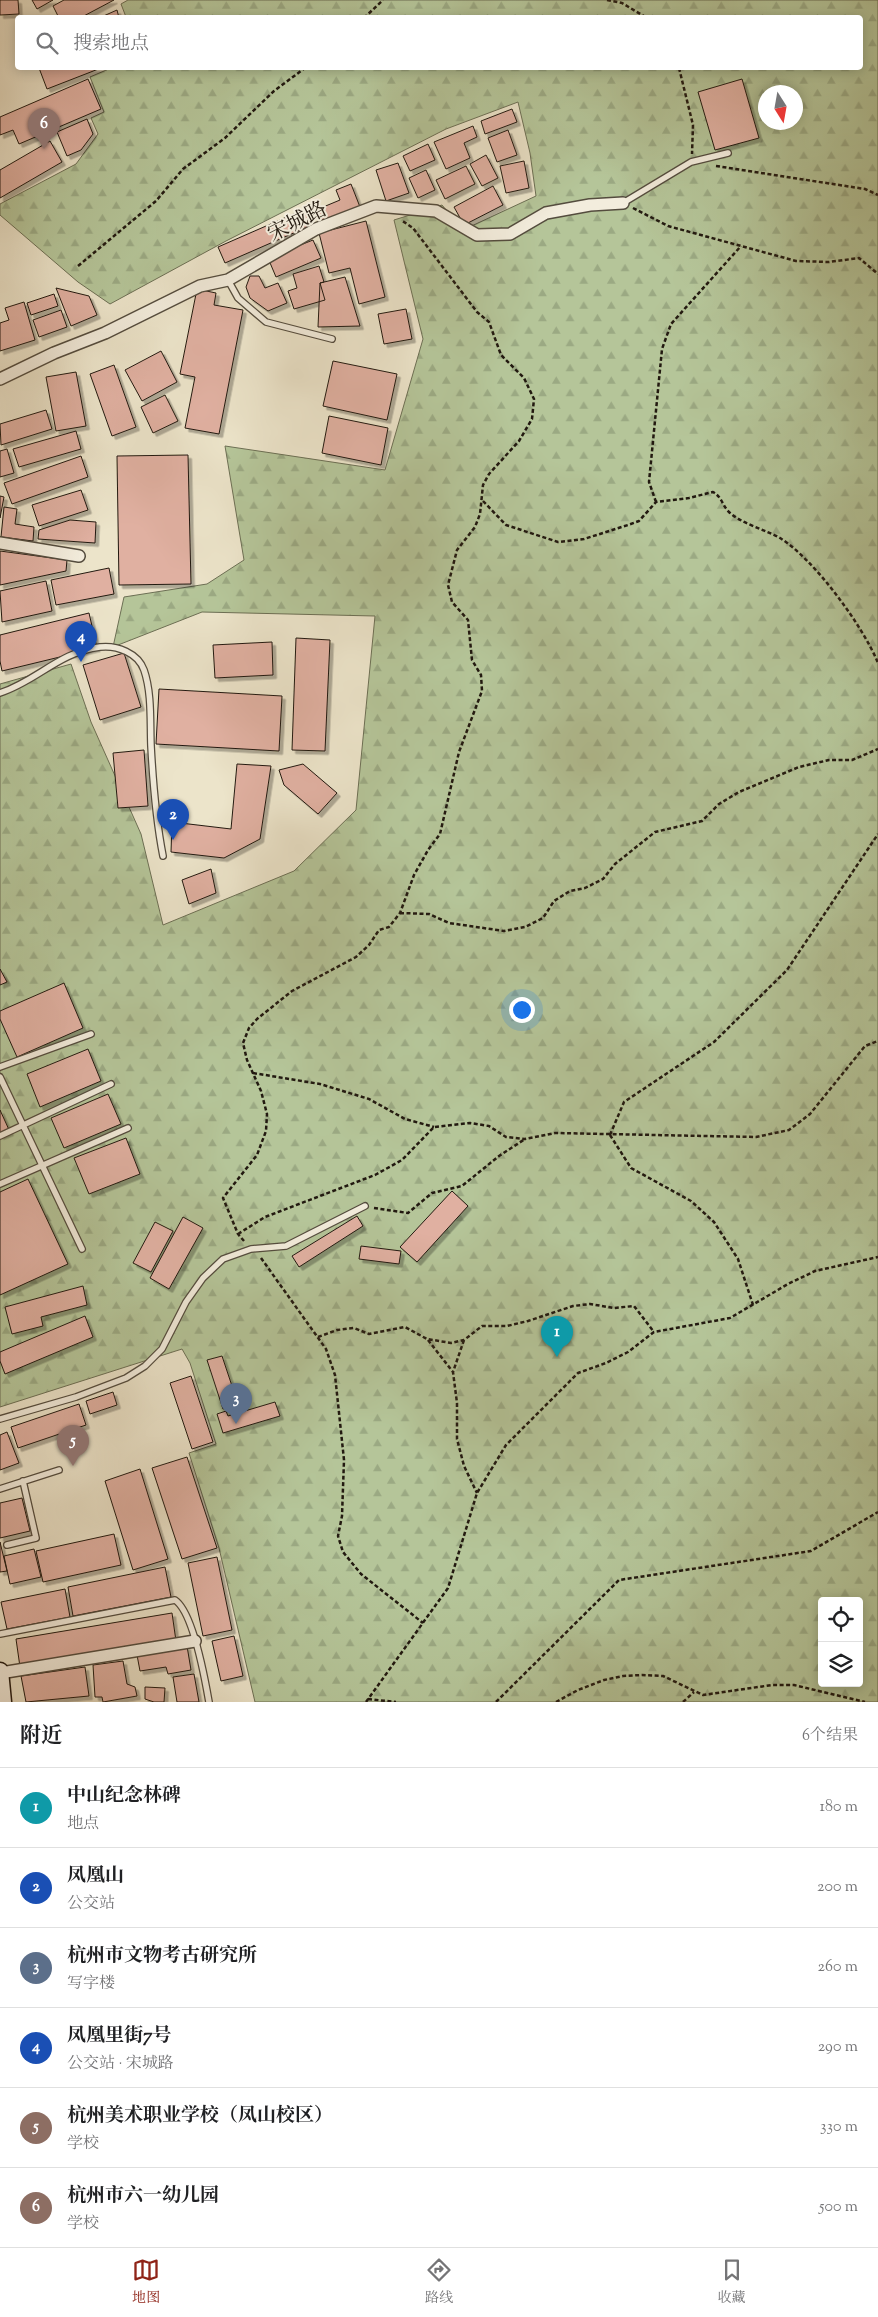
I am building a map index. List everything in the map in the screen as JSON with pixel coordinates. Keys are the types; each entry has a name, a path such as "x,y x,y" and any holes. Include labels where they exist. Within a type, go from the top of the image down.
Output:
{"street":[{"name":"宋城路","path":"0,379 54,353 105,332 200,286 228,280 316,229 376,206 436,211 477,235 510,234 546,213 590,205 623,203"},
{"path":"0,543 79,556"},
{"path":"2,1702 0,1672 195,1641"}],"lane":[{"path":"623,203 691,162 728,153"},
{"path":"228,280 238,298 266,322 332,339"},
{"path":"0,693 25,682 58,660 84,650 102,647 121,650 134,655 144,669 148,696 154,788 163,856"},
{"path":"0,1067 91,1034"},
{"path":"0,1077 82,1249"},
{"path":"0,1136 111,1084"},
{"path":"0,1184 128,1128"},
{"path":"0,1419 104,1387 126,1378 145,1366 162,1349 186,1302 203,1278 223,1259 251,1248 286,1246 365,1206"},
{"path":"0,1489 60,1470"},
{"path":"7,1545 36,1538 23,1481"},
{"path":"0,1634 174,1600 182,1605 195,1641 209,1702"}],"path":[{"path":"367,15 383,0"},
{"path":"607,0 622,3 642,15"},
{"path":"78,266 156,201 183,169 225,138 274,91 302,70"},
{"path":"679,70 693,125 691,162 865,189 878,195"},
{"path":"623,203 668,226 796,261 829,262 859,258 878,274"},
{"path":"398,219 413,228 477,312 489,322 494,340 502,354 524,378 534,399 532,419 519,440 489,474 484,485 480,514 474,527 457,550 448,585 452,602 468,620 472,660 481,675 482,691 459,752 440,834 428,850 414,875 400,913 389,927 379,930 369,945 356,957 292,991 257,1019 249,1028 243,1043 247,1060 261,1091 267,1114 266,1131 257,1155 223,1198 238,1234 263,1259 318,1337 326,1349 335,1375 344,1460 342,1516 338,1536 343,1552 361,1574 423,1623"},
{"path":"656,502 649,482 662,349 671,324 740,246"},
{"path":"483,501 506,525 558,542 584,539 639,521 656,502 689,498 713,492 720,496 729,512 781,539 816,570 858,626 878,663"},
{"path":"400,913 429,914 449,924 504,931 526,927 543,918 554,901 570,891 585,888 603,879 614,864 655,832 702,821 719,804 739,792 799,767 829,760 852,760 878,749"},
{"path":"610,1135 624,1102 714,1042 787,970 878,834"},
{"path":"253,1073 320,1084 369,1099 404,1119 434,1127 470,1123 489,1126 506,1137 525,1139 554,1132 610,1135 756,1137 789,1130 810,1114 865,1046 878,1041"},
{"path":"238,1234 266,1217 375,1175 402,1160 434,1127"},
{"path":"610,1135 631,1168 691,1201 714,1222 738,1259 753,1306"},
{"path":"365,1206 408,1213 432,1193 462,1186 499,1156 525,1139"},
{"path":"367,1701 448,1588 477,1493 506,1445 578,1373 606,1363 628,1352 654,1332 730,1318 788,1284 815,1272 878,1257"},
{"path":"318,1337 337,1330 354,1328 369,1334 405,1327 427,1339 451,1343 464,1340 482,1326 507,1326 573,1306 590,1304 614,1308 634,1306 654,1332"},
{"path":"427,1339 453,1372"},
{"path":"464,1340 453,1372 457,1404 458,1439 464,1466 477,1493"},
{"path":"496,1702 619,1580 811,1551 878,1512"},
{"path":"556,1702 578,1690 623,1676 663,1676 703,1695 772,1685 794,1685 865,1702"},
{"path":"683,1702 694,1692"},
{"path":"367,1701 396,1702"}],"green space":[{"path":"128,0 878,0 878,1702 255,1702 219,1548 189,1453 216,1444 190,1363 182,1349 0,1407 0,684 71,664 91,722 141,834 163,925 294,871 356,810 375,616 202,612 113,647 124,597 207,584 244,560 225,446 385,470 423,339 394,220 442,205 463,230 536,196 530,153 518,102 446,129 226,241 110,304 78,282 0,215 0,204 76,164 98,134 91,118 104,112 90,77 106,70 863,70 863,15 125,15 121,4"}],"building":[{"path":"0,0 18,0 19,14 0,15"},
{"path":"32,0 53,0 37,9"},
{"path":"64,0 114,0 86,15 58,15 53,6"},
{"path":"117,10 118,15 106,15"},
{"path":"40,70 96,70 47,89"},
{"path":"88,79 101,109 19,144 13,130 0,135 0,117"},
{"path":"742,79 759,138 715,150 698,92"},
{"path":"512,109 517,122 485,134 481,121"},
{"path":"87,119 93,134 81,150 67,156 57,132"},
{"path":"473,126 477,137 464,143 470,158 446,169 434,142"},
{"path":"508,130 517,155 497,162 488,138"},
{"path":"50,141 62,162 0,198 0,170"},
{"path":"428,144 435,160 410,171 403,156"},
{"path":"486,155 498,178 482,186 470,164"},
{"path":"524,161 529,188 506,193 500,166"},
{"path":"398,163 409,193 386,201 376,170"},
{"path":"466,166 475,184 445,199 436,180"},
{"path":"426,170 435,190 418,198 409,178"},
{"path":"351,184 360,207 321,222 316,210 340,200 336,190"},
{"path":"493,186 503,205 464,225 454,207"},
{"path":"305,209 312,225 225,263 218,247"},
{"path":"366,221 385,297 359,304 350,268 329,273 319,233"},
{"path":"313,240 321,258 276,277 268,258"},
{"path":"319,266 324,282 320,283 325,300 294,309 288,291 297,288 293,274"},
{"path":"250,276 259,276 265,288 278,283 287,303 268,311 250,298 246,287"},
{"path":"345,277 360,326 318,327 320,283"},
{"path":"56,288 89,296 97,315 71,326"},
{"path":"197,289 216,293 214,305 243,310 219,434 185,428 195,377 180,374"},
{"path":"54,294 58,306 31,315 27,303"},
{"path":"24,302 35,340 0,351 0,323 9,320 5,308"},
{"path":"406,309 412,339 384,344 378,314"},
{"path":"61,310 67,327 39,337 33,320"},
{"path":"161,351 177,382 142,401 125,370"},
{"path":"333,361 397,374 387,420 323,406"},
{"path":"114,365 136,427 112,436 90,374"},
{"path":"76,372 86,426 56,431 46,377"},
{"path":"165,395 178,421 153,433 141,407"},
{"path":"46,410 52,429 1,445 0,424"},
{"path":"329,416 388,428 381,465 322,453"},
{"path":"76,431 81,449 19,467 13,449"},
{"path":"7,449 14,473 0,477 0,451"},
{"path":"188,455 191,584 119,585 117,456"},
{"path":"81,456 88,477 12,504 4,483"},
{"path":"81,490 88,510 39,526 32,505"},
{"path":"0,496 4,497 0,518"},
{"path":"4,507 17,509 15,524 34,527 33,541 1,537"},
{"path":"70,520 96,522 95,543 38,539 39,530"},
{"path":"0,551 67,560 66,571 0,585"},
{"path":"109,568 114,594 56,605 51,580"},
{"path":"46,581 52,611 2,622 0,591"},
{"path":"89,613 97,648 2,671 0,635"},
{"path":"296,638 330,640 325,751 292,750"},
{"path":"272,642 273,675 215,678 213,645"},
{"path":"124,653 141,707 100,720 83,665"},
{"path":"159,689 282,696 279,751 156,744"},
{"path":"144,750 148,806 118,808 113,753"},
{"path":"237,764 271,766 260,839 224,858 171,852 172,822 231,829"},
{"path":"303,764 337,793 318,814 284,785 279,770"},
{"path":"211,869 216,893 189,904 182,880"},
{"path":"0,969 7,982 0,985"},
{"path":"64,983 83,1028 17,1057 0,1019 0,1011"},
{"path":"88,1049 101,1081 40,1107 27,1074"},
{"path":"108,1094 121,1124 64,1148 51,1118"},
{"path":"0,1110 10,1132 0,1136"},
{"path":"126,1138 140,1174 89,1194 74,1158"},
{"path":"28,1179 68,1264 0,1295 0,1192"},
{"path":"452,1191 468,1206 417,1262 400,1247"},
{"path":"357,1216 363,1226 299,1267 292,1256"},
{"path":"183,1217 203,1228 169,1289 150,1278"},
{"path":"155,1222 173,1231 151,1272 133,1263"},
{"path":"361,1246 401,1251 399,1264 359,1259"},
{"path":"83,1286 87,1305 41,1317 43,1326 12,1334 5,1307"},
{"path":"85,1316 93,1337 5,1374 0,1361 0,1352"},
{"path":"222,1356 238,1404 223,1409 207,1360"},
{"path":"191,1376 213,1442 192,1449 170,1383"},
{"path":"113,1392 117,1405 90,1414 86,1401"},
{"path":"275,1402 280,1416 223,1433 217,1414 226,1411 228,1416"},
{"path":"79,1404 86,1425 18,1448 11,1427"},
{"path":"7,1432 19,1463 0,1470 0,1435"},
{"path":"187,1457 217,1548 182,1559 152,1468"},
{"path":"140,1469 168,1559 133,1570 105,1481"},
{"path":"22,1498 30,1531 0,1538 0,1503"},
{"path":"114,1534 121,1565 43,1582 36,1551"},
{"path":"0,1542 7,1571 0,1572"},
{"path":"34,1549 41,1577 10,1584 4,1556"},
{"path":"217,1557 232,1630 203,1636 188,1563"},
{"path":"165,1567 171,1597 73,1616 68,1587"},
{"path":"65,1589 70,1617 7,1629 1,1602"},
{"path":"172,1613 176,1641 20,1667 16,1639"},
{"path":"234,1636 243,1676 221,1681 212,1641"},
{"path":"187,1646 191,1670 168,1674 166,1667 140,1671 137,1655"},
{"path":"123,1661 127,1684 135,1687 137,1696 103,1702 102,1697 95,1697 93,1665"},
{"path":"85,1667 89,1696 26,1702 21,1676"},
{"path":"194,1674 199,1702 177,1702 173,1677"},
{"path":"145,1687 165,1688 164,1702 154,1702 145,1699"}],"place":[{"name":"杭州市六一幼儿园","path":"44,149"},
{"name":"凤凰里街7号","path":"81,662"},
{"name":"凤凰山","path":"173,840"},
{"name":"中山纪念林碑","path":"557,1357"},
{"name":"杭州市文物考古研究所","path":"236,1424"},
{"name":"杭州美术职业学校（凤山校区）","path":"73,1466"}]}
